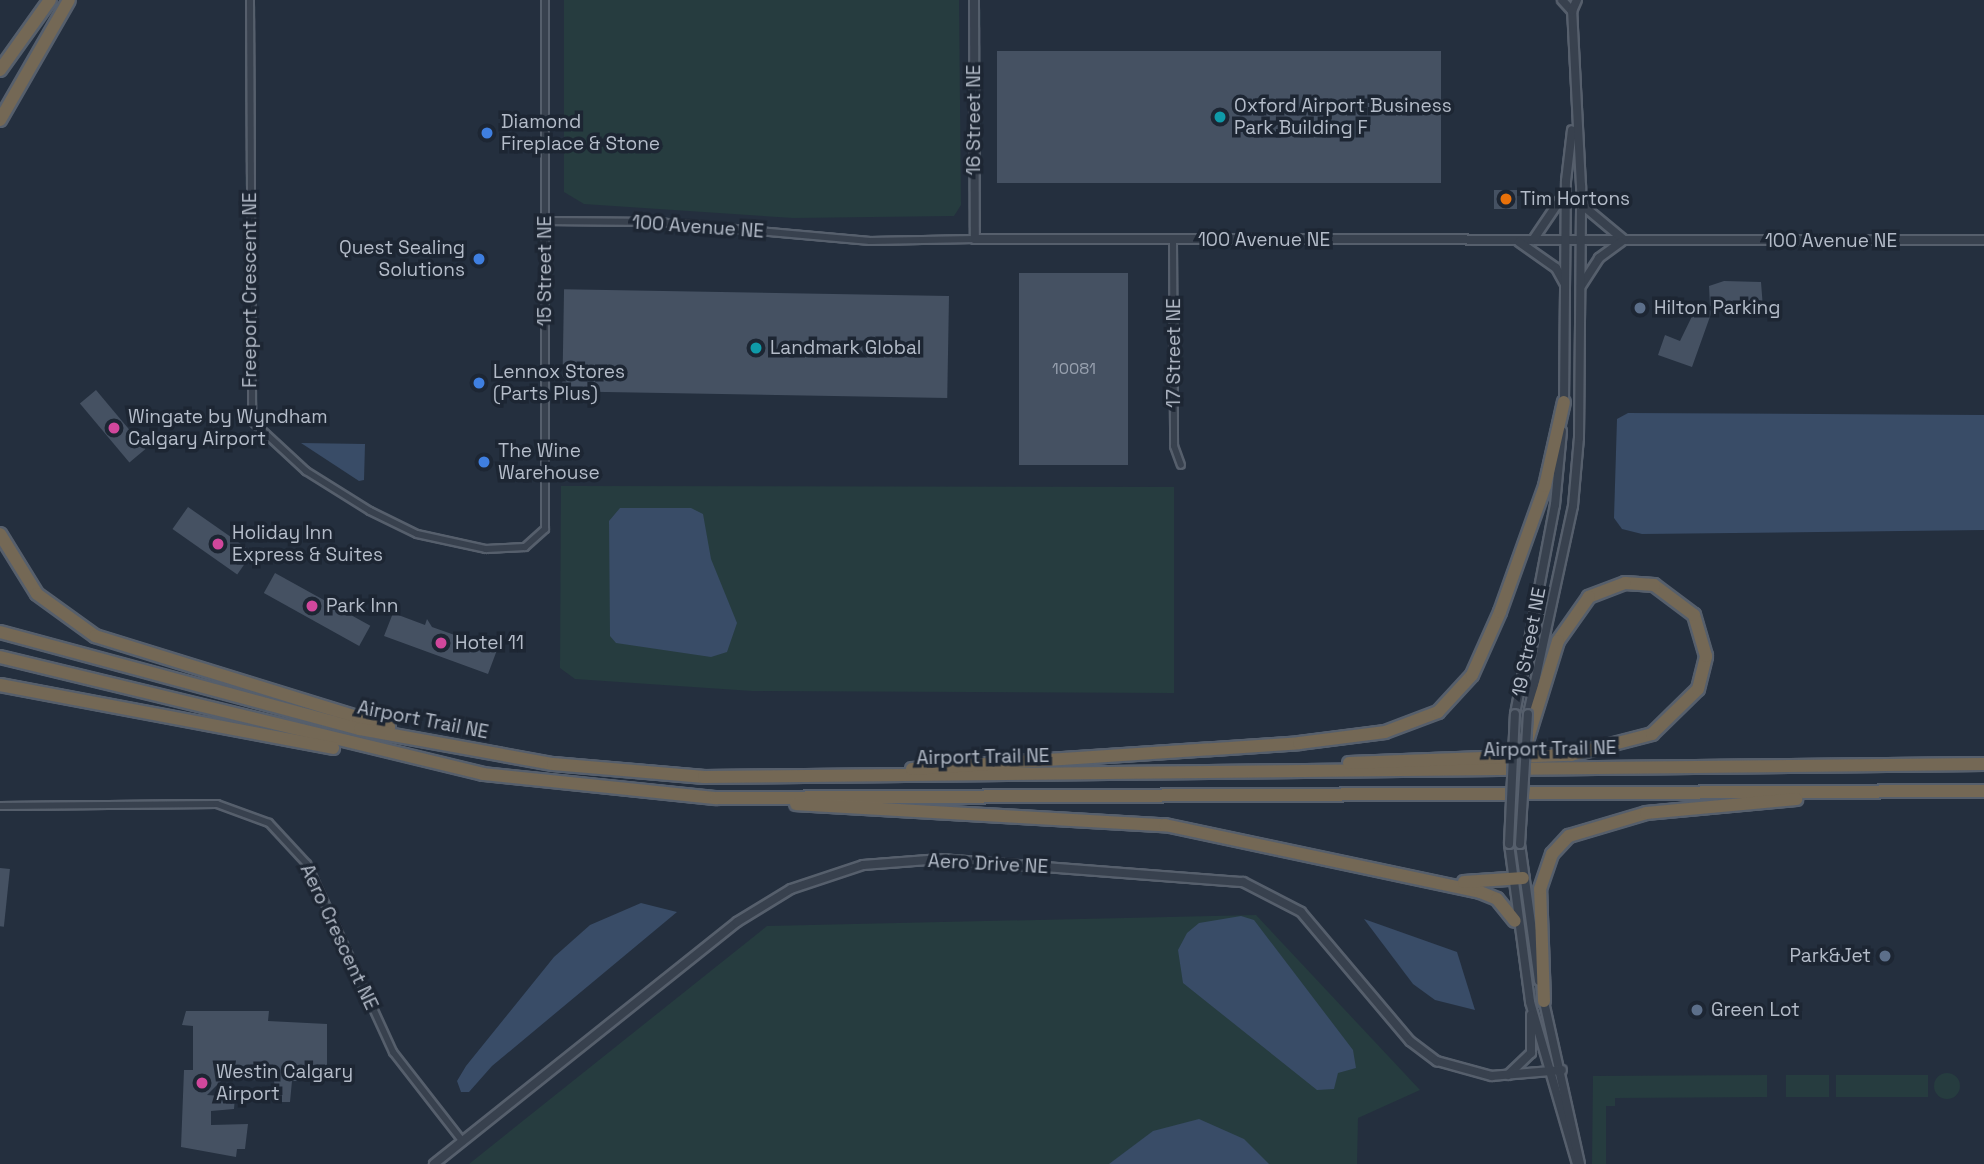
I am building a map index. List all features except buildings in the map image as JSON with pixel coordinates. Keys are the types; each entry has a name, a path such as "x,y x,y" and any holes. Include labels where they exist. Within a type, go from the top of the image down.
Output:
{"highway":[{"path":"0,70 50,0"},
{"path":"0,120 69,0"},
{"path":"748,780 1244,749 1413,725 1451,701 1486,646 1531,534 1564,402"},
{"path":"0,534 37,594 94,636 384,726 553,764"},
{"path":"1282,771 1369,761 1571,755 1633,742 1675,717 1698,689 1706,656 1694,615 1654,585 1625,583 1589,597 1558,641 1532,714 1523,752"},
{"name":"Airport Trail NE","path":"0,632 360,729 553,764 748,780 1282,771 1956,765 1984,762"},
{"name":"Airport Trail NE","path":"0,657 483,774 716,798 1984,791"},
{"path":"0,685 483,774"},
{"path":"1544,1001 1540,889 1552,854 1569,836 1599,822 1659,811 1873,791"},
{"path":"716,798 1165,825 1435,882 1497,899 1515,921"},
{"path":"1435,882 1517,878"}],"street":[{"name":"Freeport Crescent NE","path":"250,0 252,421 306,471 416,534 486,550 539,540"},
{"name":"15 Street NE","path":"539,540 545,522 545,0"},
{"name":"16 Street NE","path":"974,0 975,239"},
{"path":"1562,0 1572,11"},
{"name":"19 Street NE","path":"1532,714 1574,497 1581,286 1581,203 1574,113 1572,11 1577,0"},
{"name":"19 Street NE","path":"1574,113 1566,191 1564,402 1555,505 1515,715 1508,844 1562,1070 1578,1164"},
{"path":"1533,240 1566,191"},
{"path":"1581,203 1624,240 1599,258 1581,286"},
{"name":"100 Avenue NE","path":"545,221 657,222 870,241 1984,240"},
{"name":"17 Street NE","path":"1173,240 1174,446 1181,465"},
{"path":"1516,241 1556,268 1566,284"},
{"name":"19 Street NE","path":"1523,752 1515,921 1530,1002 1578,1164"},
{"name":"Aero Crescent NE","path":"0,806 217,804 270,823 307,864 393,1052 463,1142"},
{"name":"Aero Drive NE","path":"434,1164 737,922 791,889 863,865 941,859 1221,878 1263,888 1315,925 1423,1052 1451,1068 1505,1077 1562,1070"},
{"path":"1505,1077 1523,1067 1531,1053 1530,1002"}],"green space":[{"path":"564,0 959,0 961,205 954,216 793,218 584,204 564,192"},
{"path":"561,486 1174,487 1174,693 752,691 575,679 560,668"},
{"path":"1256,915 1420,1090 1358,1118 1357,1164 469,1164 767,926"},
{"path":"1947,1073 1956,1077 1960,1086 1956,1095 1947,1099 1938,1095 1934,1086 1938,1077"},
{"path":"1767,1075 1767,1097 1615,1098 1615,1106 1606,1106 1606,1164 1592,1164 1593,1076"},
{"path":"1786,1075 1829,1075 1829,1097 1786,1097"},
{"path":"1836,1075 1928,1075 1928,1097 1836,1097"}],"water":[{"path":"1628,413 1984,415 1984,530 1642,534 1622,529 1614,518 1617,419"},
{"path":"301,443 365,444 364,480 359,481"},
{"path":"620,508 691,508 703,514 711,559 737,623 727,652 711,657 616,643 610,636 609,521"},
{"path":"641,903 677,912 492,1066 469,1092 461,1092 457,1081 466,1066 554,957 590,925"},
{"path":"1241,916 1254,920 1353,1050 1356,1068 1338,1073 1334,1089 1317,1090 1183,983 1178,950 1187,933 1199,923"},
{"path":"1364,919 1457,952 1475,1010 1435,1000 1413,984"},
{"path":"1199,1119 1244,1139 1269,1164 1109,1164 1153,1131"}],"place":[{"name":"Oxford Airport Business Park Building F","path":"1220,117"},
{"name":"Diamond Fireplace & Stone","path":"487,133"},
{"name":"Tim Hortons","path":"1506,199"},
{"name":"Quest Sealing Solutions","path":"479,259"},
{"name":"Hilton Parking","path":"1640,308"},
{"name":"Landmark Global","path":"756,348"},
{"name":"Lennox Stores (Parts Plus)","path":"479,383"},
{"name":"Wingate by Wyndham Calgary Airport","path":"114,428"},
{"name":"The Wine Warehouse","path":"484,462"},
{"name":"Holiday Inn Express & Suites","path":"218,544"},
{"name":"Park Inn","path":"312,606"},
{"name":"Hotel 11","path":"441,643"},
{"name":"Park&Jet","path":"1885,956"},
{"name":"Green Lot","path":"1697,1010"},
{"name":"Westin Calgary Airport","path":"202,1083"}]}
